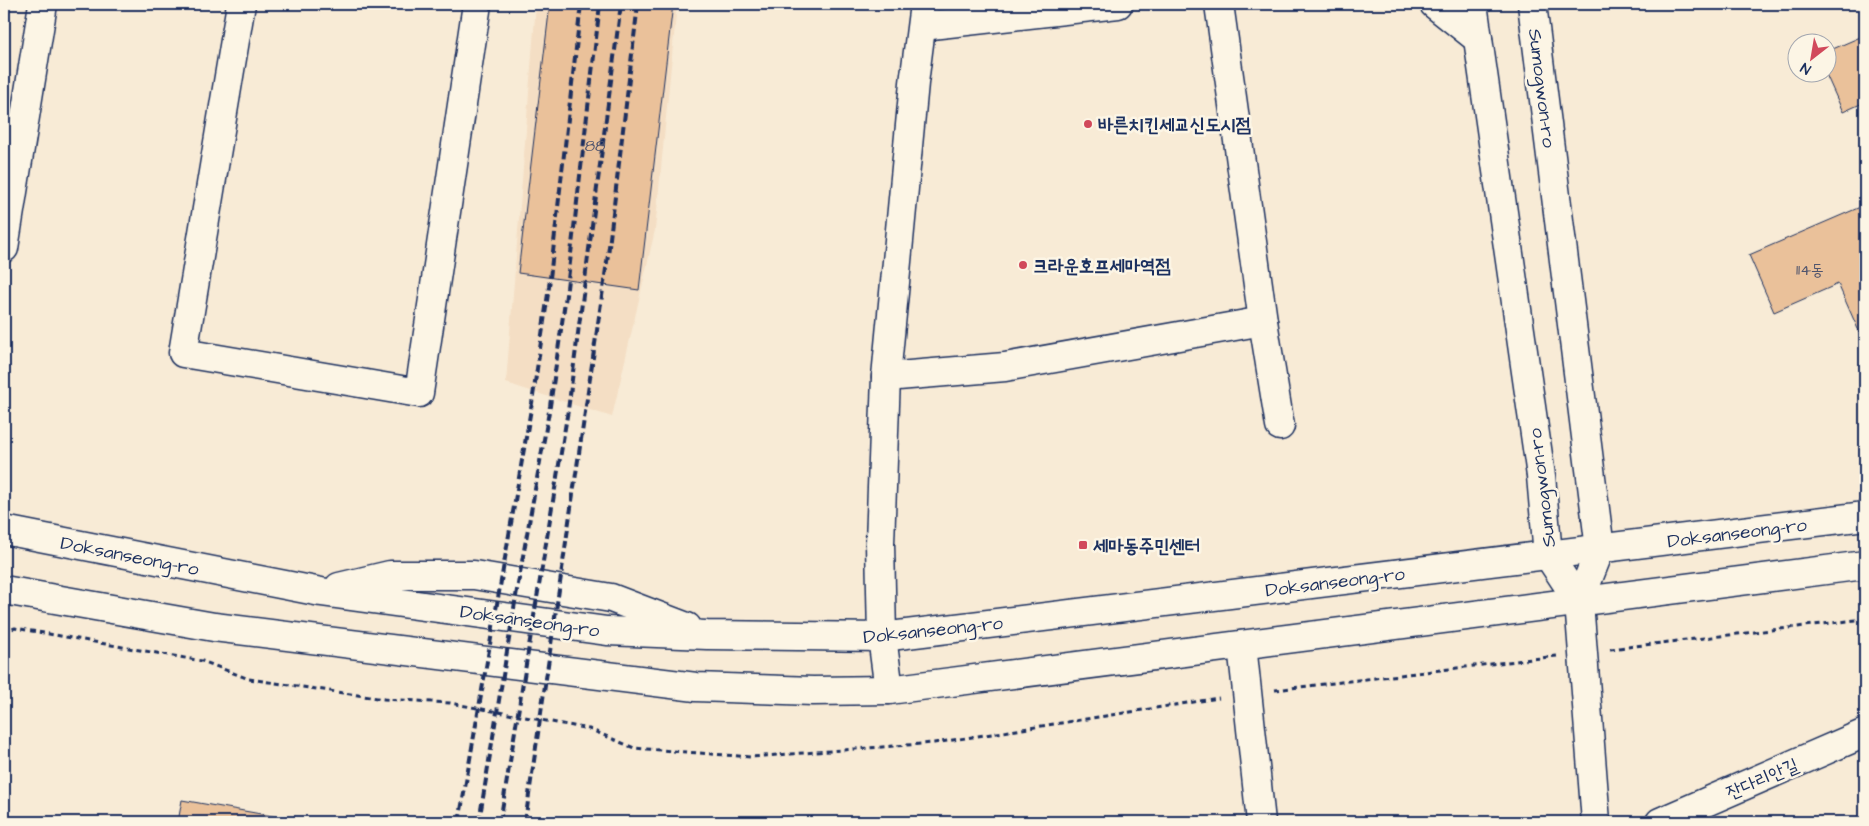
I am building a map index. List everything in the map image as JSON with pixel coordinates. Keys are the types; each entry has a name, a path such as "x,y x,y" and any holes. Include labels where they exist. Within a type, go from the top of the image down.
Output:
{"street":[{"path":"4,248 43,4"},
{"path":"241,4 183,353 419,393 477,4"},
{"path":"889,690 882,637 880,543 886,377 913,93 923,15 1118,4"},
{"path":"1219,4 1263,320 1280,426"},
{"path":"1434,4 1478,40"},
{"name":"Sumogwon-ro","path":"1473,4 1541,476 1548,555 1579,602"},
{"name":"Sumogwon-ro","path":"1532,4 1600,549 1579,602"},
{"path":"886,377 1005,367 1263,320"},
{"name":"Doksanseong-ro","path":"4,530 321,592 607,631 707,635 882,637 1865,516"},
{"path":"4,590 214,627 696,687 889,690 1865,565"},
{"path":"321,592 390,576 474,575 611,598 707,635"},
{"path":"1579,602 1596,822"},
{"path":"1242,644 1261,822"},
{"name":"잔다리안길","path":"1660,822 1865,733"}],"shaded area":[{"path":"536,4 677,4 655,230 612,417 506,383"}],"building":[{"path":"550,4 673,4 639,290 518,273"},
{"path":"1865,35 1865,102 1843,112 1830,82 1836,82 1836,48"},
{"path":"1865,205 1865,345 1838,284 1774,312 1749,255"},
{"path":"182,800 306,822 178,822"}],"railway":[{"path":"459,822 532,403 549,287 581,4"},
{"path":"479,822 518,584 550,406 567,288 600,4"},
{"path":"500,822 568,410 621,4"},
{"path":"525,822 608,255 638,4"}],"place":[{"name":"바른치킨세교신도시점","path":"1088,124"},
{"name":"크라운호프세마역점","path":"1023,265"},
{"name":"세마동주민센터","path":"1083,545"}]}
